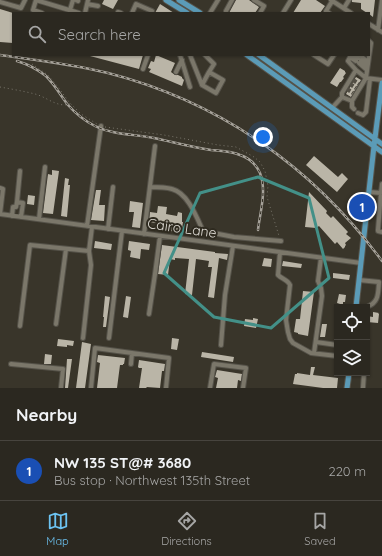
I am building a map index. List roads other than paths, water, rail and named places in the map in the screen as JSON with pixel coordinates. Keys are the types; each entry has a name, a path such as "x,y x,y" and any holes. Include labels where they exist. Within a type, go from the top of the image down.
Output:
{"main road":[{"path":"166,0 185,12"},
{"path":"179,0 198,12"},
{"path":"248,56 382,152"},
{"path":"260,56 382,144"},
{"path":"356,304 374,146 380,111 382,82"},
{"path":"347,388 348,376"}],"street":[{"path":"2,2 21,8 25,0"},
{"path":"39,12 33,10 36,0 76,12"},
{"path":"70,10 73,0"},
{"path":"211,12 218,0"},
{"path":"226,11 232,0"},
{"path":"254,0 264,6 261,12"},
{"path":"284,12 291,0"},
{"path":"328,12 326,11 332,0 350,12"},
{"path":"344,8 349,0"},
{"path":"370,25 380,31 382,0"},
{"path":"85,12 88,2 98,6"},
{"path":"132,12 136,4 152,11"},
{"path":"143,69 148,56"},
{"path":"180,56 190,87"},
{"path":"190,56 202,85 216,93 223,80 210,72"},
{"path":"202,85 214,64 206,56"},
{"path":"316,56 328,64 333,56"},
{"path":"358,113 363,115 366,112 368,78 362,58 348,61 356,70 368,78 382,82"},
{"path":"176,72 182,60"},
{"path":"332,108 342,97 342,93 346,89 356,70"},
{"path":"354,109 352,107 352,101 354,94 360,84 368,78"},
{"path":"342,97 352,101"},
{"path":"87,226 101,126"},
{"path":"144,234 155,146"},
{"path":"38,220 45,167"},
{"path":"12,216 13,207 16,207 17,202 20,171"},
{"path":"382,184 378,230 382,232"},
{"path":"108,229 114,187"},
{"path":"150,187 173,189 183,194 192,208 203,231 234,237 281,241"},
{"path":"0,188 3,189 0,214"},
{"path":"369,192 381,193"},
{"path":"17,202 23,203 21,217"},
{"name":"Cairo Lane","path":"0,214 361,263"},
{"path":"83,338 89,292 91,265 89,251 92,227"},
{"path":"109,338 122,231"},
{"path":"149,314 160,236"},
{"path":"20,326 30,245 89,251"},
{"path":"221,345 225,295 233,246"},
{"path":"56,324 66,249"},
{"path":"280,252 278,275 290,283 286,320 290,339 293,344 309,352 334,356"},
{"path":"314,353 322,296 318,281 320,258"},
{"path":"359,280 379,282 377,298 370,306"},
{"path":"316,342 334,345"},
{"path":"91,388 95,348 169,358 166,388"},
{"path":"131,364 132,353"},
{"path":"11,364 63,369 61,388"},
{"path":"210,388 214,364 246,368 243,388"},
{"path":"363,388 364,376"}],"tunnel":[{"path":"353,80 359,84"},
{"path":"350,84 356,88"},
{"path":"347,89 353,93"}],"railway":[{"path":"0,55 68,65 108,73 149,86 188,101 226,120 295,168 326,196 355,227 382,261"},
{"path":"17,61 32,67 46,76 68,105 80,117 102,129 116,133 154,138 204,149 226,151 243,156 249,160 254,164 260,173 263,187 258,230"}],"place":[{"name":"NW 135 ST@# 3680","path":"362,207"}]}
